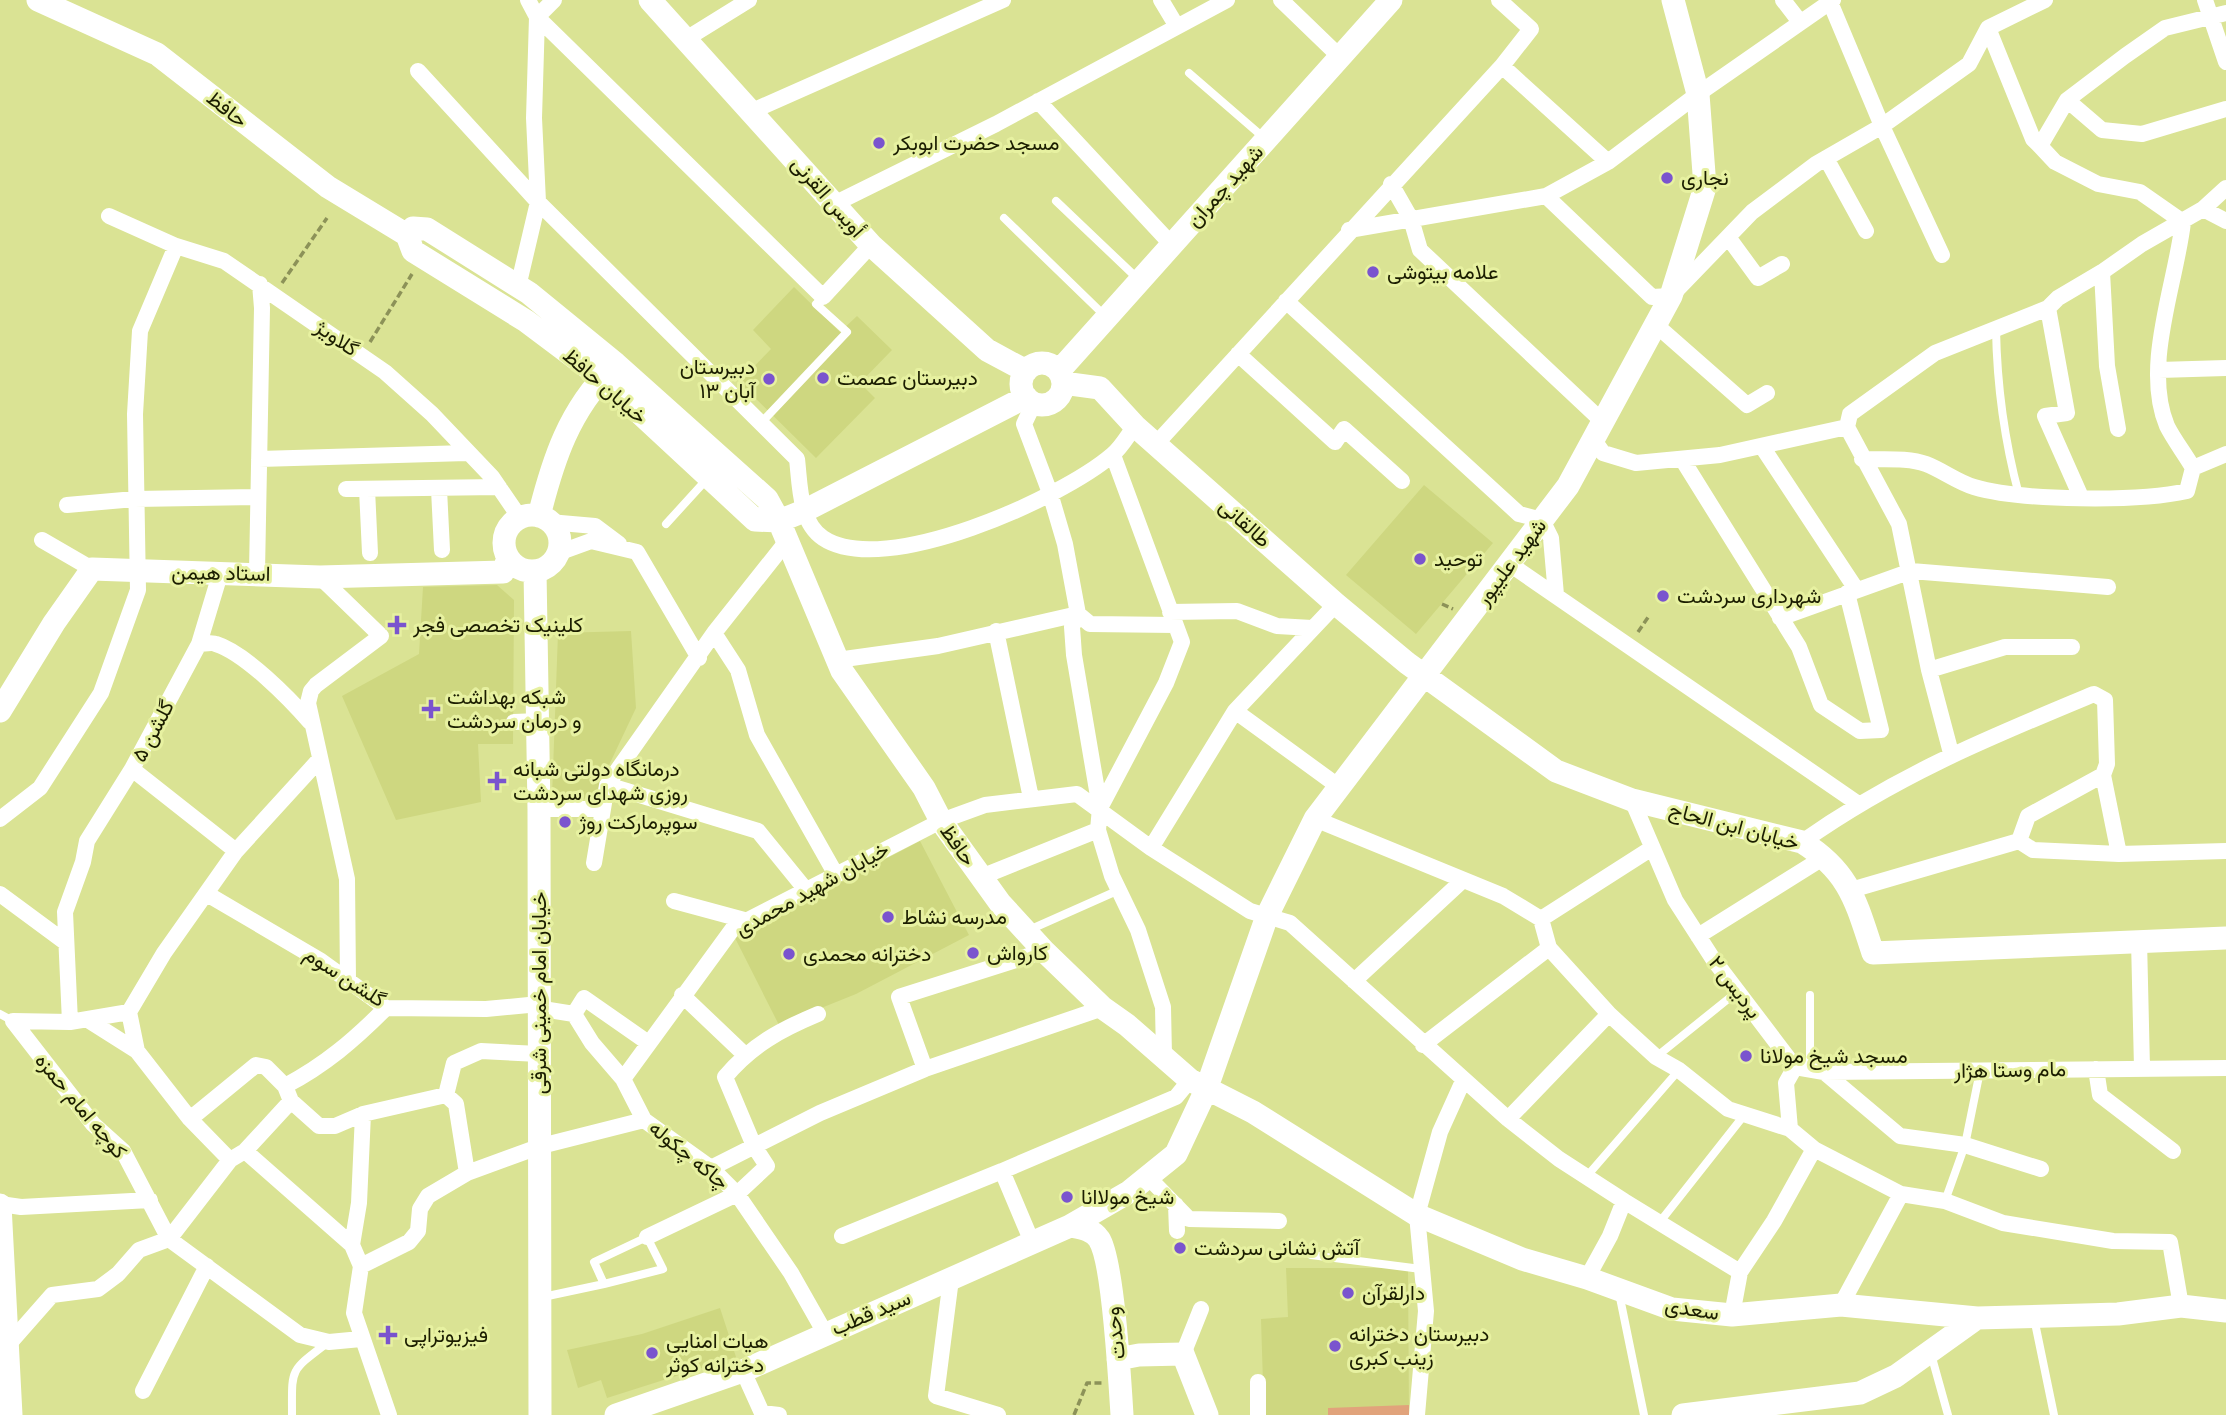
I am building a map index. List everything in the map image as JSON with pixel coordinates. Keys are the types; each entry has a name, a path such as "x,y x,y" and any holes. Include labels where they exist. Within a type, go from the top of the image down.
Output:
{"main road":[{"name":"حافظ","path":"38,0 157,54 328,187 407,235"},
{"name":"أویس القرنی","path":"650,0 870,245 988,350 1026,371"},
{"name":"شهید چمران","path":"1061,377 1107,318 1391,0"},
{"name":"شهید علیپور","path":"1125,1195 1176,1154 1190,1089 1267,916 1315,819 1511,565 1568,486 1671,296 1705,187 1698,94 1674,0"},
{"path":"417,265 407,235 413,228 427,229 512,283 533,312"},
{"name":"خیابان حافظ","path":"417,265 495,301 533,312 609,371 708,478 755,520 783,531"},
{"path":"495,301 504,297 512,283"},
{"path":"783,531 804,510 1030,400 1048,404 1054,401 1062,390 1061,377 1042,363 1026,371 1021,384 1030,400"},
{"name":"حافظ","path":"609,371 767,499 837,660 924,788 941,821 981,877 1044,951 1103,1008 1164,1056 1190,1089"},
{"path":"536,519 554,457 569,422 609,371"},
{"name":"طالقانی","path":"1061,377 1100,388 1135,426 1336,604 1425,674"},
{"path":"536,519 558,536 558,553 553,562 535,571 515,566 508,558 504,538 510,526 536,519"},
{"name":"استاد هیمن","path":"92,569 257,572 320,577 503,572 508,558"},
{"path":"0,710 54,622 92,569"},
{"name":"خیابان امام خمینی شرقی","path":"535,571 539,721 540,1415"},
{"name":"خیابان ابن الحاج","path":"1425,674 1556,771 1632,800 1802,842 1826,856 1851,890 1873,953 2226,938"},
{"name":"سعدی","path":"1190,1089 1253,1112 1418,1215 1522,1259 1587,1278 1672,1309 1732,1315 1841,1306 1977,1318 2118,1314 2181,1306 2226,1311"},
{"path":"1104,1252 1113,1212 1125,1195"},
{"name":"سید قطب","path":"616,1415 743,1371 951,1279 1028,1234 1070,1226 1125,1195"},
{"path":"0,1204 8,1346 4,1373 11,1415"},
{"path":"1070,1226 1096,1235 1104,1252"},
{"name":"وحدت","path":"1104,1252 1118,1359 1122,1415"},
{"path":"1683,1415 1860,1393 1896,1376 1977,1318"},
{"path":"1118,1359 1139,1355 1183,1354 1207,1415"}],"street":[{"path":"528,0 537,18 823,297 870,245"},
{"path":"512,283 538,202 534,118 537,18 554,0"},
{"path":"686,39 749,0"},
{"path":"751,112 1003,0"},
{"path":"1161,0 1176,26"},
{"path":"834,204 1038,102 1227,0"},
{"path":"1281,0 1339,56"},
{"path":"1156,443 1502,66 1531,29 1499,0"},
{"path":"1783,0 1800,22"},
{"path":"1546,196 1653,297 1671,296 1752,212 1826,158 1882,126 1969,64 1988,28 2045,0"},
{"path":"2205,0 2218,15 2226,62"},
{"path":"1349,230 1546,196 1608,162 1698,94 1832,1 1882,126 1942,254"},
{"path":"2040,146 2067,100 2165,28 2218,15"},
{"path":"1988,28 2033,139 2055,162 2098,184 2140,192 2183,222"},
{"path":"1502,66 1608,162"},
{"path":"418,71 538,202 797,459 804,510 822,537 847,548 878,548 928,541 975,528 1050,494 1113,455 1135,426"},
{"path":"2067,100 2102,130 2142,134 2226,108"},
{"path":"1038,102 1172,245"},
{"path":"1826,158 1866,231"},
{"path":"1391,184 1411,219 1420,250 1598,430 1603,453 1636,463 1682,459 1763,448 1832,428 1847,427"},
{"path":"1951,753 1929,670 1911,571 1899,524 1847,427 1850,414 1935,353 2048,308 2058,298 2142,244 2203,209 2226,188"},
{"path":"2203,209 2226,221"},
{"name":"گلاویژ","path":"109,216 176,246 225,261 362,356 432,414 499,487 536,519"},
{"path":"1862,459 1923,462 1973,487 2019,495 2169,495 2188,491 2193,468 2167,425 2159,370 2164,313 2180,250 2183,222"},
{"path":"1728,237 1758,278 1782,264"},
{"path":"0,819 40,788 101,693 138,590 135,499 140,331 176,246"},
{"path":"2102,272 2107,366 2118,429"},
{"path":"257,572 260,284"},
{"path":"1286,301 1520,514 1542,520 1551,538 1556,595"},
{"path":"2048,308 2067,412 2045,416 2081,497"},
{"path":"1656,325 1747,405 1767,393"},
{"path":"1238,354 1335,442 1344,429 1402,481"},
{"path":"2159,370 2226,368"},
{"path":"1030,400 1024,424 1065,544 1077,614 1072,627 1074,655 1100,808 1098,830 1112,876 1138,930 1163,1007 1164,1056"},
{"path":"1682,459 1799,647 1821,705 1860,731 1881,730 1852,591 1763,448"},
{"path":"259,458 467,453"},
{"path":"2193,468 2226,454"},
{"path":"1100,808 1170,673 1182,642 1113,455"},
{"path":"346,489 499,487"},
{"path":"367,489 370,553"},
{"path":"439,489 442,550"},
{"path":"67,505 135,499 258,497"},
{"path":"536,519 595,526 630,550 699,658"},
{"path":"594,863 607,785 651,720 699,658 783,531"},
{"path":"42,540 92,569"},
{"path":"558,553 591,541 630,550"},
{"path":"1511,565 1857,803"},
{"path":"1780,618 1911,571 2108,587"},
{"name":"گلشن ۵","path":"221,572 200,643 132,769 236,851"},
{"path":"320,577 381,635 341,664 311,691 310,722 347,879 348,981"},
{"path":"1151,848 1235,711 1336,604"},
{"path":"837,660 938,646 1077,614 1090,624 1173,619 1237,611 1277,626 1312,628"},
{"path":"996,631 1031,798"},
{"path":"714,632 738,670 757,735 835,873"},
{"path":"200,643 216,643 246,663 288,697 310,722"},
{"path":"1929,670 2006,647 2072,647"},
{"path":"1802,842 1857,803 1951,753 2094,694 2105,700 2107,764 2103,775 2119,854"},
{"path":"1235,711 1338,786"},
{"path":"514,723 539,721"},
{"path":"137,1051 130,1012 164,953 236,851 318,761"},
{"path":"70,1022 65,912 83,862 87,841 132,769"},
{"path":"2019,841 2028,816 2103,775"},
{"path":"607,785 758,831 806,890"},
{"name":"خیابان شهید محمدی","path":"623,1079 734,927 941,821 985,805 1077,794 1100,808 1151,848 1250,911 1290,923 1463,1081 1559,1159 1740,1272"},
{"name":"پردیس ۲","path":"1632,800 1675,900 1698,936 1738,991 1810,1069 1900,1136 1965,1145 2041,1169"},
{"path":"539,809 603,809"},
{"path":"1315,819 1503,896 1541,919 1549,948 1609,1014 1656,1057 1679,1070 1728,1109 1790,1129 1814,1149 1900,1194 1945,1202 2003,1223 2113,1241 2170,1242 2181,1306"},
{"path":"981,877 1098,830"},
{"path":"1851,890 2019,841 2033,850 2119,854 2226,851"},
{"path":"1541,919 1653,848"},
{"path":"1698,936 1826,856"},
{"path":"1354,981 1462,881"},
{"path":"0,894 65,942"},
{"name":"گلشن سوم","path":"207,894 321,961 386,1008 486,1009 539,1004"},
{"path":"674,901 748,921"},
{"path":"2139,940 2142,1068"},
{"path":"1423,1045 1549,948"},
{"path":"925,1069 899,997 1044,951"},
{"path":"682,995 744,1054"},
{"path":"539,1004 549,1010 574,1014 584,998 648,1042"},
{"path":"285,1086 321,1067 346,1048 386,1008"},
{"path":"711,1168 820,1112 925,1069 1103,1008"},
{"name":"کوچه امام حمزه","path":"6,1017 70,1022 130,1012"},
{"name":"چاکه چکوله","path":"574,1014 592,1043 623,1079 644,1119 711,1168 737,1194 791,1273 825,1333"},
{"path":"647,1237 737,1194 768,1166 754,1146 725,1077 744,1054 774,1032 818,1014"},
{"path":"1508,1119 1609,1014"},
{"name":"کوچه امام حمزه","path":"6,1017 93,1124 123,1151 169,1239 300,1335 329,1342"},
{"path":"88,1020 137,1051 190,1119 230,1160"},
{"path":"446,1096 454,1063 481,1051 539,1054"},
{"path":"190,1119 256,1065 266,1067 285,1086 291,1101 318,1126 335,1126 363,1114 446,1096"},
{"name":"مام وستا هژار","path":"1810,1069 2226,1068"},
{"path":"1790,1129 1786,1083 1810,1069"},
{"path":"2096,1069 2100,1095 2172,1151"},
{"path":"1417,1415 1426,1311 1418,1215 1440,1132 1463,1081"},
{"path":"842,1236 1002,1171 1190,1089"},
{"path":"446,1096 456,1104 467,1173"},
{"path":"8,1346 52,1295 98,1289 118,1273 139,1250 169,1239 230,1160 245,1151 291,1101"},
{"path":"352,1245 359,1203 363,1114"},
{"path":"361,1266 409,1241 418,1231 420,1209 435,1189 467,1173 541,1146 644,1119"},
{"path":"1732,1315 1740,1272 1774,1221 1814,1149"},
{"path":"245,1151 352,1245 361,1266 354,1313 388,1415"},
{"path":"1002,1171 1028,1234"},
{"path":"1148,1177 1189,1219 1279,1221"},
{"path":"1841,1306 1900,1194"},
{"path":"0,1204 21,1207 150,1200"},
{"path":"1587,1278 1610,1236 1624,1201"},
{"path":"1176,1205 1177,1231"},
{"path":"143,1391 207,1266"},
{"path":"951,1279 936,1396 998,1415"},
{"path":"1183,1354 1201,1310"},
{"path":"329,1342 361,1339"},
{"path":"743,1371 762,1414 779,1415"},
{"path":"1258,1382 1258,1415"}],"lane":[{"path":"1189,73 1267,140"},
{"path":"1056,201 1140,281"},
{"path":"1004,218 1107,318"},
{"path":"761,423 847,332 816,304 823,297"},
{"path":"1996,329 1997,386 2004,439 2019,495"},
{"path":"666,524 708,478"},
{"path":"1026,931 1120,889"},
{"path":"1656,1057 1738,991"},
{"path":"1810,995 1810,1069"},
{"path":"1587,1175 1679,1070"},
{"path":"1945,1202 1965,1145 1980,1070"},
{"path":"1659,1223 1745,1114"},
{"path":"540,1298 604,1284 663,1269 647,1237 594,1262 604,1284"},
{"path":"1311,1255 1421,1269"},
{"path":"1619,1291 1644,1415"},
{"path":"2033,1315 2054,1415"},
{"path":"292,1415 292,1375 299,1363 329,1342"},
{"path":"1930,1353 1948,1415"}],"path":[{"path":"274,294 327,218"},
{"path":"362,356 417,265"},
{"path":"1074,1415 1087,1383 1120,1384"}],"shaded area":[{"path":"794,287 840,332 857,316 892,350 860,383 875,398 816,458 739,382 771,349 753,330"},
{"name":"توحید","path":"1424,485 1493,543 1416,634 1346,575"},
{"name":"شبکه بهداشت و درمان سردشت","path":"497,585 514,600 513,744 478,744 481,802 396,820 342,696 419,654 423,587"},
{"path":"631,631 636,708 593,799 552,797 558,633"},
{"name":"مدرسه نشاط","path":"920,841 969,935 856,994 779,1025 735,938"},
{"name":"دبیرستان دخترانه زینب کبری","path":"1286,1268 1408,1268 1409,1415 1264,1415 1261,1319 1288,1317"},
{"name":"هیات امنایی دخترانه کوثر","path":"720,1308 736,1357 607,1398 601,1380 578,1388 567,1350 642,1334"},
{"path":"1409,1405 1409,1415 1328,1415 1328,1408"}],"place":[{"name":"مسجد حضرت ابوبکر","path":"879,143"},
{"name":"نجاری","path":"1667,178"},
{"name":"علامه بیتوشی","path":"1373,272"},
{"name":"دبیرستان عصمت","path":"823,378"},
{"name":"دبیرستان ۱۳ آبان","path":"769,379"},
{"name":"توحید","path":"1420,559"},
{"name":"شهرداری سردشت","path":"1663,596"},
{"name":"کلینیک تخصصی فجر","path":"397,625"},
{"name":"شبکه بهداشت و درمان سردشت","path":"431,709"},
{"name":"درمانگاه دولتی شبانه روزی شهدای سردشت","path":"497,781"},
{"name":"سوپرمارکت روژ","path":"565,822"},
{"name":"مدرسه نشاط","path":"888,917"},
{"name":"کارواش","path":"973,953"},
{"name":"دخترانه محمدی","path":"789,954"},
{"name":"مسجد شیخ مولانا","path":"1746,1056"},
{"name":"شیخ مولاانا","path":"1067,1197"},
{"name":"آتش نشانی سردشت","path":"1180,1248"},
{"name":"دارلقرآن","path":"1348,1293"},
{"name":"فیزیوتراپی","path":"388,1335"},
{"name":"دبیرستان دخترانه زینب کبری","path":"1335,1346"},
{"name":"هیات امنایی دخترانه کوثر","path":"652,1353"}]}
